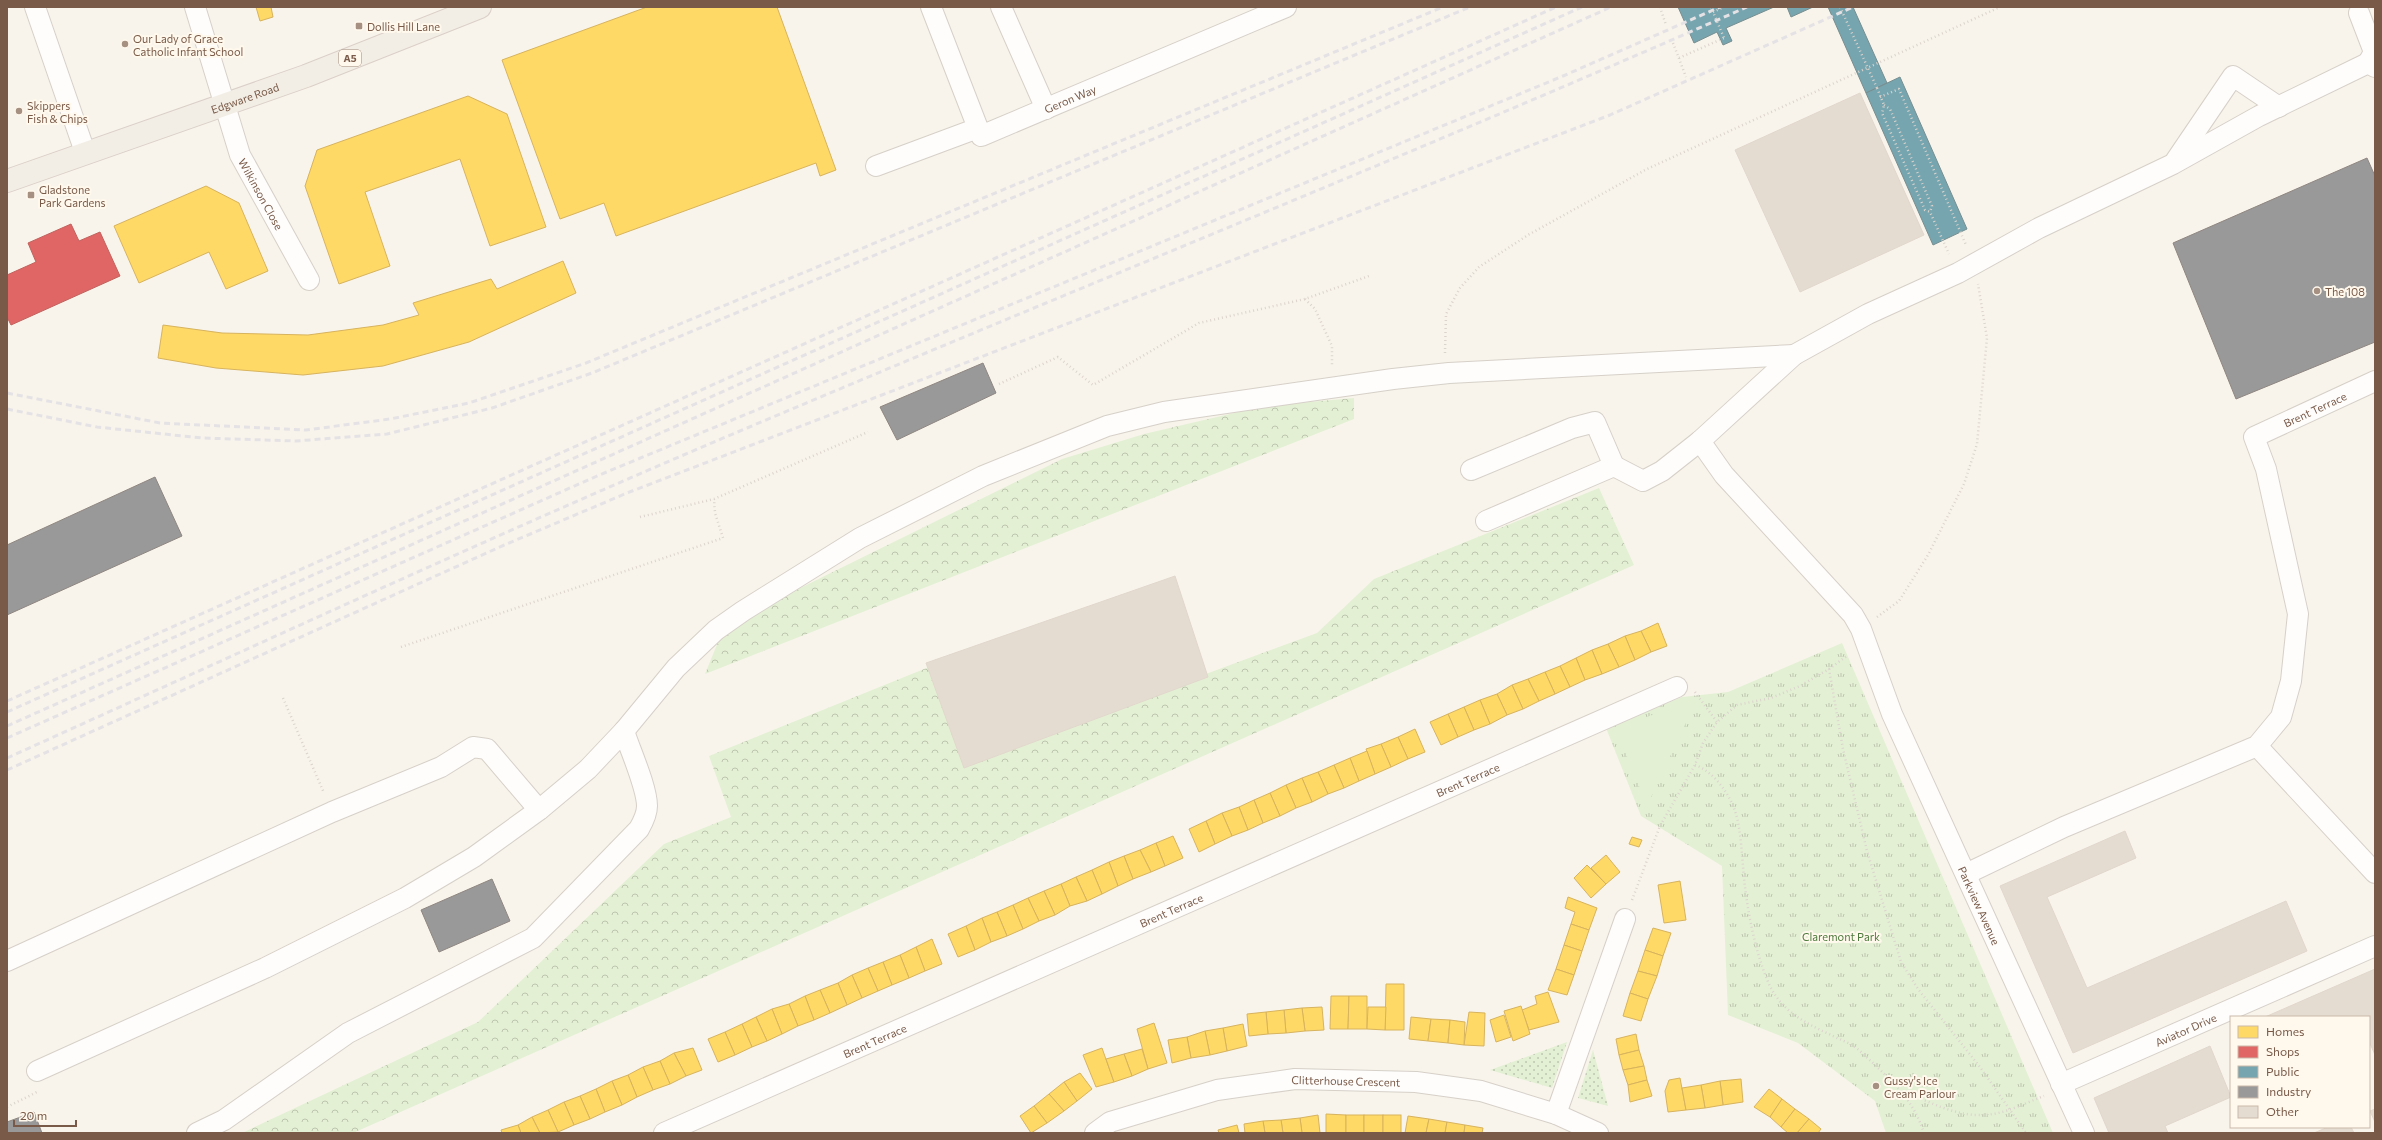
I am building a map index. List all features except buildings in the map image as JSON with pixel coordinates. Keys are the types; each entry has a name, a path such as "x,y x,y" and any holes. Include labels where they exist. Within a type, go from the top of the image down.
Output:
{"main road":[{"name":"Edgware Road","path":"7,181 85,152 306,76 480,7"}],"street":[{"path":"35,7 85,152"},
{"path":"195,7 225,104"},
{"path":"876,166 978,128 931,7"},
{"path":"1001,7 1046,108"},
{"name":"Geron Way","path":"978,128 981,136 1280,8"},
{"path":"1471,470 1572,428 1595,422 1614,466 1644,481 1662,471 1700,441 1794,355 1868,314 1966,269 2039,228 2173,164 2259,116 2371,65 2374,52 2359,13"},
{"path":"2173,164 2233,76 2279,107"},
{"name":"Wilkinson Close","path":"225,104 240,155 308,280"},
{"path":"37,1071 265,968 404,898 474,857 539,810 588,769 624,731 676,668 716,630 743,611 860,538 983,476 1107,426 1164,412 1449,373 1794,355"},
{"name":"Brent Terrace","path":"2257,746 2281,717 2291,681 2298,614 2266,469 2254,437 2375,381"},
{"name":"Parkview Avenue","path":"1700,441 1724,475 1853,615 1860,629 1892,714 1966,874 2054,1089 2084,1133"},
{"path":"1486,521 1614,466"},
{"name":"Brent Terrace","path":"664,1133 1677,687"},
{"path":"197,1133 224,1120 348,1033 533,938 639,829 644,821 647,806 644,792 624,731"},
{"path":"1966,874 2064,827 2257,746 2375,873"},
{"path":"7,961 332,812 440,767 473,747 487,749 539,810"},
{"path":"1556,1114 1625,919"},
{"name":"Aviator Drive","path":"2054,1089 2375,946"},
{"name":"Clitterhouse Crescent","path":"1095,1133 1110,1122 1217,1090 1295,1079 1416,1082 1481,1091 1556,1114 1598,1133"}],"path":[{"path":"1660,7 1666,25"},
{"path":"1679,58 1724,38 1711,7"},
{"path":"1713,12 1724,7"},
{"path":"1840,7 1884,106 1890,109 1932,206 1930,212"},
{"path":"1449,373 1444,352 1446,314 1460,288 1479,267 1528,235 1647,169 2000,7"},
{"path":"1673,43 1686,77"},
{"path":"1625,919 1660,826 1695,765 1703,743 1718,722 1738,705 1771,698 1800,686 1829,669 1847,656 1857,640 1860,629 1899,601 1928,555 1964,484 1977,444 1987,338 1966,269 1899,89 1880,97"},
{"path":"1884,106 1882,113 1924,210 1930,212 1966,269"},
{"path":"999,384 1058,357 1093,385 1199,323 1305,299 1369,276"},
{"path":"1305,299 1315,309 1332,346 1333,388"},
{"path":"640,517 714,499 868,432"},
{"path":"401,647 723,538 715,513 714,499"},
{"path":"1829,669 1843,749 1867,852 1901,962 1918,989 2010,1109 2026,1133"},
{"path":"1677,687 1699,694 1718,722"},
{"path":"283,698 332,812"},
{"path":"1695,765 1713,777 1726,792 1736,812 1750,917 1762,964 1770,985 1791,1011 1811,1027 1851,1044 1902,1090 1919,1118 1924,1133"},
{"path":"1902,1090 1963,1114 1982,1115 2010,1109 2054,1089"}],"green space":[{"path":"1354,398 1354,419 705,674 718,642 738,625 780,598 1062,459 1144,434 1264,406"},
{"path":"1599,488 1634,565 353,1133 242,1133 478,1022 664,844 731,817 709,756 934,665 965,763 1317,633 1374,579"},
{"name":"Claremont Park","path":"1842,643 2053,1133 1886,1133 1875,1101 1798,1043 1728,1015 1722,866 1641,816 1606,728 1682,697 1728,692"},
{"path":"1698,697 1647,806 1616,729"},
{"path":"1567,1042 1552,1088 1490,1070"},
{"path":"1593,1050 1608,1106 1578,1098"}],"railway":[{"path":"7,393 160,423 306,430 390,419 469,403 586,363 1443,7"},
{"path":"7,409 97,427 202,438 296,441 387,434 492,408 592,373 1470,7"},
{"path":"7,701 1556,7"},
{"path":"7,712 1582,7"},
{"path":"7,726 1611,7"},
{"path":"7,738 597,476 1563,76 1720,7"},
{"path":"7,758 561,508 872,375 1498,115 1747,7"},
{"path":"7,770 502,546 627,493 1610,115 1853,7"}],"place":[{"name":"Dollis Hill Lane","path":"359,26"},
{"name":"Our Lady of Grace Catholic Infant School","path":"125,44"},
{"name":"Skippers Fish & Chips","path":"19,111"},
{"name":"Gladstone Park Gardens","path":"31,195"},
{"name":"The 108","path":"2317,291"},
{"name":"Gussy's Ice Cream Parlour","path":"1876,1086"}]}
